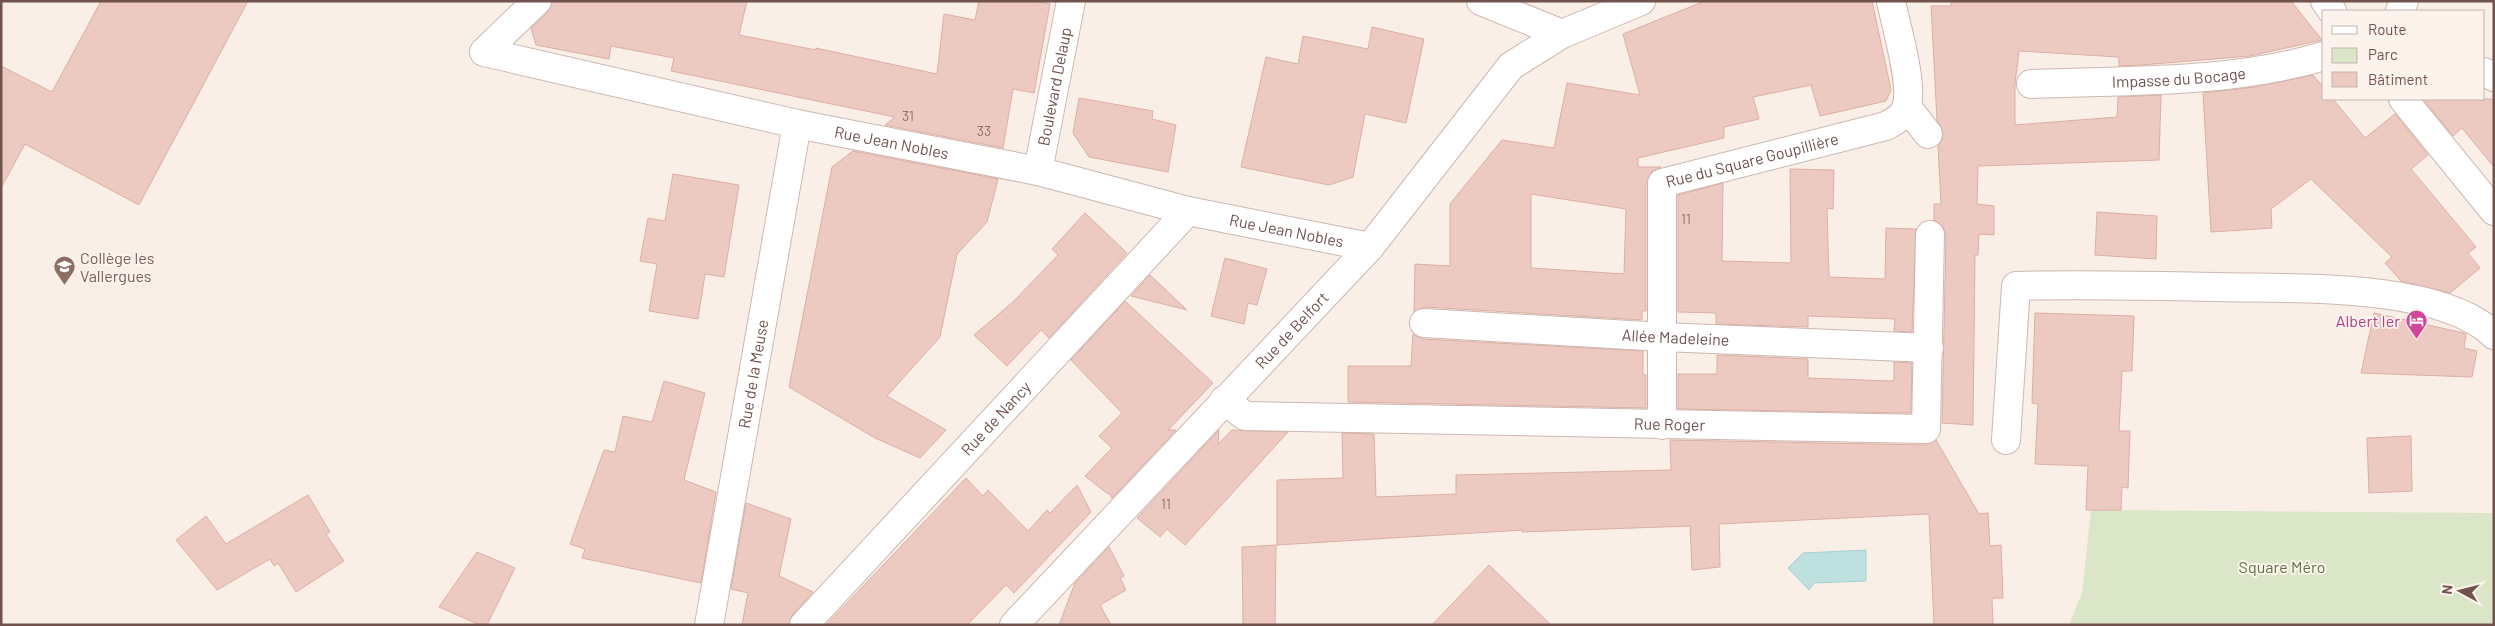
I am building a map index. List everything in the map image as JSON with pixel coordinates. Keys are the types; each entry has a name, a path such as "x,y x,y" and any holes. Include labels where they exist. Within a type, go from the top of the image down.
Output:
{"street":[{"name":"Rue Jean Nobles","path":"537,1 484,52 797,124 1038,171 1188,211 1370,247"},
{"name":"Boulevard Delaup","path":"1038,171 1071,1"},
{"path":"1481,1 1562,34 1640,1"},
{"path":"1891,1 1909,89 1907,107 1928,134"},
{"name":"Rue de Belfort","path":"1014,625 1370,247 1511,66 1562,34"},
{"name":"Impasse du Bocage","path":"2031,84 2242,75 2291,66 2322,57"},
{"path":"2405,100 2494,211"},
{"name":"Rue du Square Goupillière","path":"1662,424 1662,183 1886,126 1899,119 1907,107"},
{"name":"Rue de la Meuse","path":"710,625 797,124"},
{"name":"Rue de Nancy","path":"804,625 1188,211"},
{"name":"Rue Roger","path":"1224,400 1245,416 1926,429 1930,234"},
{"path":"2006,440 2016,286 2089,284 2334,290 2405,298 2453,310 2487,328 2494,335"},
{"name":"Allée Madeleine","path":"1424,323 1663,337 1929,348"}],"green space":[{"name":"Square Méro","path":"2091,510 2494,513 2494,625 2069,625 2082,593"}],"water":[{"path":"1866,550 1866,581 1814,583 1809,590 1788,568 1803,553"}],"building":[{"path":"101,1 248,1 139,205 25,144 1,188 1,66 52,92"},
{"path":"552,1 747,1 739,35 816,50 816,48 937,74 944,14 975,20 979,1 1033,1 1050,4 1034,93 1013,89 1003,148 885,125 895,117 671,71 674,58 611,46 609,59 536,45 531,28 548,12"},
{"path":"1705,1 1872,1 1891,90 1886,101 1820,116 1811,85 1753,97 1759,119 1724,127 1724,138 1638,158 1638,167 1661,167 1652,171 1646,183 1646,311 1642,311 1642,320 1425,307 1414,312 1415,264 1450,266 1450,204 1502,140 1554,148 1567,83 1640,95 1623,34","holes":["1531,194 1626,209 1624,274 1531,268"]},
{"path":"1951,1 2291,1 2322,40 2250,56 2119,66 2119,57 2019,51 2015,84 2015,125 2117,117 2118,97 2161,95 2159,160 1978,166 1977,204 1994,206 1994,235 1979,234 1978,255 1975,255 1973,425 1942,423 1946,235 1943,227 1934,220 1934,204 1941,204 1938,146 1942,140 1943,132 1937,120 1931,6 1951,6"},
{"path":"1372,27 1424,39 1406,123 1365,114 1353,177 1329,185 1241,167 1266,57 1298,64 1303,36 1368,49"},
{"path":"2313,75 2322,86 2322,100 2334,100 2365,138 2395,114 2428,155 2411,169 2476,247 2468,253 2480,268 2450,293 2401,281 2385,263 2392,257 2311,179 2271,209 2272,228 2211,232 2203,93 2255,87"},
{"path":"1079,98 1153,111 1152,119 1176,125 1168,172 1089,157 1073,133"},
{"path":"2494,99 2494,167 2462,128 2453,136 2424,100"},
{"path":"853,151 998,179 987,222 957,254 940,337 887,396 946,430 920,458 875,438 789,387 832,167"},
{"path":"1790,169 1834,170 1833,209 1827,208 1829,277 1885,279 1886,228 1916,229 1912,332 1894,331 1895,319 1808,316 1808,327 1716,324 1716,313 1678,312 1678,195 1723,183 1722,261 1791,263"},
{"path":"673,174 739,185 724,277 705,274 698,319 649,311 657,264 640,261 648,218 665,221"},
{"path":"2097,212 2157,216 2156,259 2095,255"},
{"path":"1085,213 1127,253 1049,338 1041,330 1007,366 974,335 1013,302 1058,255 1052,249"},
{"path":"1225,258 1267,269 1257,305 1248,303 1244,324 1211,316"},
{"path":"1150,275 1187,310 1131,296"},
{"path":"1125,301 1213,383 1168,430 1176,430 1112,498 1109,493 1085,476 1112,448 1099,436 1122,413 1071,360"},
{"path":"2035,313 2134,316 2132,371 2122,371 2119,431 2130,431 2128,488 2122,487 2121,510 2086,510 2088,466 2035,464 2038,404 2032,403"},
{"name":"Albert Ier","path":"2374,313 2466,334 2464,348 2477,351 2472,377 2361,373"},
{"path":"1413,334 1423,339 1643,351 1643,375 1646,375 1646,408 1348,402 1348,366 1411,366"},
{"path":"1717,355 1808,359 1808,378 1891,381 1894,380 1894,362 1912,363 1911,413 1678,409 1678,374 1717,374"},
{"path":"664,381 705,393 684,480 716,492 701,583 582,558 585,549 570,544 604,450 615,452 623,416 652,422"},
{"path":"1219,430 1218,444 1232,430 1288,432 1185,545 1167,529 1160,537 1137,518"},
{"path":"1342,433 1374,434 1376,497 1456,494 1456,475 1671,470 1670,440 1926,445 1936,440 1979,514 1988,513 1990,546 2001,545 2003,598 1992,598 1993,625 1934,625 1929,514 1719,524 1720,567 1692,570 1690,526 1522,532 1523,530 1277,545 1277,480 1343,478"},
{"path":"2411,436 2412,491 2369,493 2367,438"},
{"path":"966,478 983,496 988,490 1028,531 1047,510 1050,513 1077,485 1091,512 1014,593 1006,585 967,625 826,625"},
{"path":"308,495 330,532 326,534 344,561 296,592 278,563 274,566 270,559 217,590 176,540 206,516 226,544"},
{"path":"746,503 791,519 779,576 813,592 793,614 789,625 742,625 748,593 731,589"},
{"path":"1276,545 1275,625 1243,625 1242,547"},
{"path":"1109,547 1124,576 1120,578 1126,590 1100,605 1111,625 1059,625 1075,583"},
{"path":"477,552 515,568 487,625 480,625 439,607"},
{"path":"1489,565 1551,625 1432,625"}],"place":[{"name":"Collège les Vallergues","path":"64,286"},
{"name":"Albert Ier","path":"2416,340"}]}
